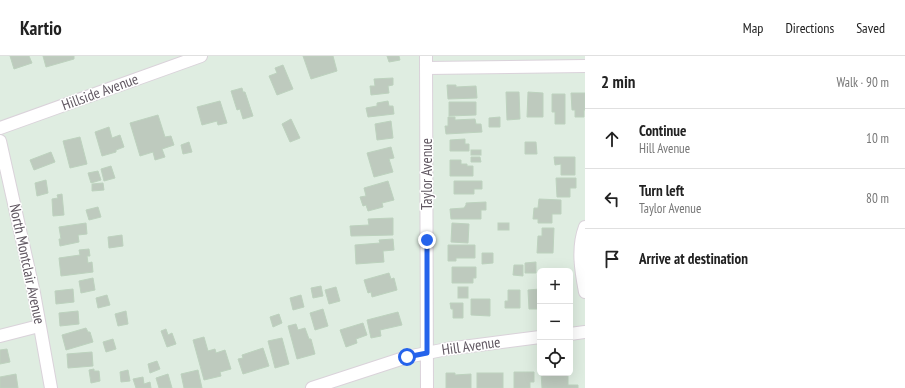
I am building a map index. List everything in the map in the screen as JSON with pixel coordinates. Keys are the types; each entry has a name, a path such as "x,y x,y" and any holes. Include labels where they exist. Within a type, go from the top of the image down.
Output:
{"street":[{"name":"Hillside Avenue","path":"0,128 201,56"},
{"path":"426,62 584,63"},
{"name":"Taylor Avenue","path":"426,62 427,388"},
{"name":"North Montclair Avenue","path":"0,141 34,293 51,388"},
{"path":"585,227 581,238 580,252 585,292"},
{"path":"0,336 39,326"},
{"path":"573,334 585,332"},
{"name":"Hill Avenue","path":"312,388 407,357 447,349 537,337"}],"building":[{"path":"10,56 29,56 32,63 14,69"},
{"path":"43,56 74,56 74,59 46,67"},
{"path":"303,56 333,56 337,71 311,79"},
{"path":"387,56 399,56 400,60 389,62"},
{"path":"283,65 293,89 277,95 269,76 277,73 275,68"},
{"path":"393,78 393,85 388,86 389,93 371,95 370,86 375,86 374,79"},
{"path":"447,85 456,85 456,87 476,86 477,98 448,99"},
{"path":"242,88 243,92 245,92 253,116 243,119 240,109 237,110 231,91"},
{"path":"506,92 519,92 520,119 507,120"},
{"path":"528,92 543,93 543,117 527,117"},
{"path":"571,93 585,93 584,117 575,117 575,110 572,110"},
{"path":"552,94 565,94 565,124 555,124 555,112 552,112"},
{"path":"220,101 227,123 218,125 217,121 202,125 197,107"},
{"path":"388,101 389,106 393,106 394,114 368,117 366,108 377,106 377,103"},
{"path":"449,102 476,102 476,115 449,116"},
{"path":"158,115 165,137 171,136 174,145 162,149 165,157 155,160 153,152 140,156 130,123"},
{"path":"448,117 455,117 455,120 475,119 476,124 481,124 482,132 446,134 445,126 448,126"},
{"path":"500,117 500,127 489,127 489,118"},
{"path":"291,119 300,138 290,142 282,124"},
{"path":"391,121 393,138 377,140 375,124"},
{"path":"109,127 112,138 120,135 124,147 116,150 116,152 102,156 95,132"},
{"path":"80,137 87,164 70,168 63,141"},
{"path":"465,139 465,144 469,144 469,151 450,151 450,140"},
{"path":"189,142 192,152 183,154 181,145"},
{"path":"525,142 536,142 537,154 525,154"},
{"path":"391,147 394,158 389,159 393,172 374,177 367,153"},
{"path":"471,150 481,150 481,155 471,155"},
{"path":"51,152 55,162 34,170 30,160"},
{"path":"471,157 480,157 481,162 471,162"},
{"path":"554,157 575,157 575,175 561,175 561,164 555,165"},
{"path":"450,160 461,160 461,164 473,166 473,176 450,176"},
{"path":"111,166 115,178 104,181 101,169"},
{"path":"98,171 101,180 91,183 88,173"},
{"path":"556,178 576,178 576,188 570,188 570,197 557,197"},
{"path":"46,180 48,193 37,196 35,183"},
{"path":"388,181 394,200 382,203 383,207 368,211 366,205 363,206 360,197 366,196 364,188"},
{"path":"454,181 482,181 482,189 474,189 474,194 454,194"},
{"path":"103,183 104,190 92,191 92,184"},
{"path":"62,194 64,215 53,216 52,199 58,198 57,195"},
{"path":"539,199 561,200 561,214 552,214 552,223 538,223 538,219 533,219 534,208 538,208"},
{"path":"486,202 486,210 481,210 481,219 451,219 450,209 464,208 466,203"},
{"path":"98,207 101,217 89,220 86,210"},
{"path":"393,218 393,235 351,236 350,226 369,225 368,219"},
{"path":"86,223 87,234 78,235 79,242 60,246 59,239 61,239 59,227"},
{"path":"452,223 469,224 468,243 451,242"},
{"path":"498,223 509,223 509,230 498,230"},
{"path":"542,228 554,228 553,253 537,253 538,236 542,236"},
{"path":"122,235 123,246 109,248 108,237"},
{"path":"393,239 394,250 383,251 384,262 356,264 355,245 380,243 379,240"},
{"path":"448,245 475,245 475,258 456,258 456,261 448,261"},
{"path":"89,249 90,256 87,256 88,263 92,262 93,272 61,276 59,258 80,255 79,250"},
{"path":"482,253 493,253 493,263 482,264"},
{"path":"536,262 536,273 525,273 525,263"},
{"path":"514,265 523,265 523,276 513,275"},
{"path":"452,267 476,267 476,278 473,278 473,283 452,283"},
{"path":"389,273 391,279 394,278 397,290 372,297 371,292 368,293 364,280"},
{"path":"93,278 95,290 81,293 79,281"},
{"path":"321,286 323,296 313,298 311,288"},
{"path":"336,287 340,301 329,304 325,290"},
{"path":"458,287 468,287 468,298 458,298"},
{"path":"73,289 74,302 56,304 55,291"},
{"path":"537,289 537,309 529,309 528,290"},
{"path":"508,290 520,290 520,308 505,308 505,301 508,301"},
{"path":"107,295 110,305 98,308 96,298"},
{"path":"301,295 304,307 293,310 290,298"},
{"path":"471,299 490,299 490,316 471,315"},
{"path":"450,303 463,303 463,318 453,318 453,309 451,309"},
{"path":"323,309 328,326 315,330 310,313"},
{"path":"78,311 79,324 60,326 59,313"},
{"path":"126,311 128,324 118,326 115,314"},
{"path":"398,312 402,325 380,330 381,336 371,338 367,320"},
{"path":"279,314 282,323 273,327 270,317"},
{"path":"363,323 367,335 356,339 357,343 346,347 340,330"},
{"path":"296,324 298,330 305,328 309,339 311,339 315,354 297,359 288,326"},
{"path":"86,328 88,332 90,332 93,342 66,350 62,335"},
{"path":"166,329 168,335 172,333 176,344 167,347 161,331"},
{"path":"204,337 208,351 215,349 216,353 225,350 231,369 220,372 221,376 204,380 193,340"},
{"path":"282,338 289,364 275,368 268,341"},
{"path":"113,339 116,349 106,352 103,342"},
{"path":"263,348 269,366 243,374 238,359 243,358 242,355"},
{"path":"7,349 10,362 0,364 0,350"},
{"path":"92,352 93,366 68,368 67,354"},
{"path":"157,361 160,369 150,373 148,364"},
{"path":"94,369 94,371 99,371 100,381 91,383 89,370"},
{"path":"128,370 130,381 121,382 120,372"},
{"path":"198,370 202,388 184,388 181,374"},
{"path":"514,372 534,372 534,382 530,382 530,388 514,388"},
{"path":"446,373 455,373 455,375 471,374 471,388 446,388"},
{"path":"477,373 503,373 503,388 477,388"},
{"path":"16,374 18,388 0,388 0,377"},
{"path":"168,374 172,388 159,388 156,378"},
{"path":"541,376 568,376 568,385 578,385 578,388 542,388"},
{"path":"143,377 144,384 150,382 151,388 136,388 133,379"}],"route":[{"path":"407,357 427,353 427,240"}]}
